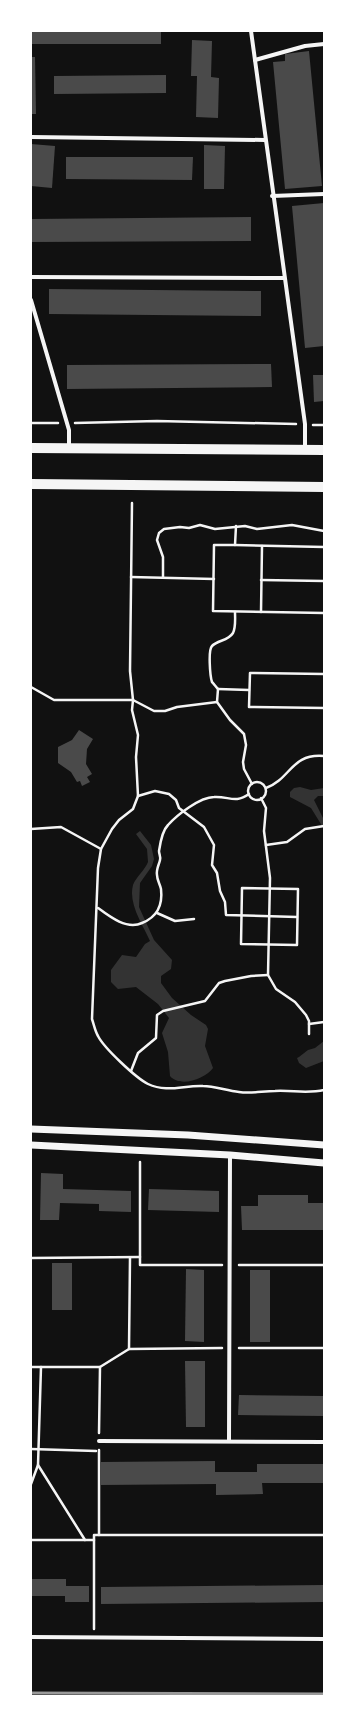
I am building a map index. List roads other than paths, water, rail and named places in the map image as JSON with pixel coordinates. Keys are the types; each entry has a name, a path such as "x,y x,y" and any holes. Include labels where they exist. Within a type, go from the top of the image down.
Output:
{"main road":[{"path":"31,448 324,450"},
{"path":"31,484 324,486"}],"street":[{"path":"251,31 272,196 305,424 305,450"},
{"path":"254,60 305,46 324,44"},
{"path":"31,137 265,140"},
{"path":"272,196 324,194"},
{"path":"31,277 284,278"},
{"path":"31,300 67,423 69,448"},
{"path":"31,1129 188,1135 324,1145"},
{"path":"31,1145 230,1155 324,1163"},
{"path":"229,1441 230,1155"},
{"path":"99,1441 324,1442"},
{"path":"31,1637 324,1639"}],"railway":[{"path":"31,1693 324,1694"}]}
